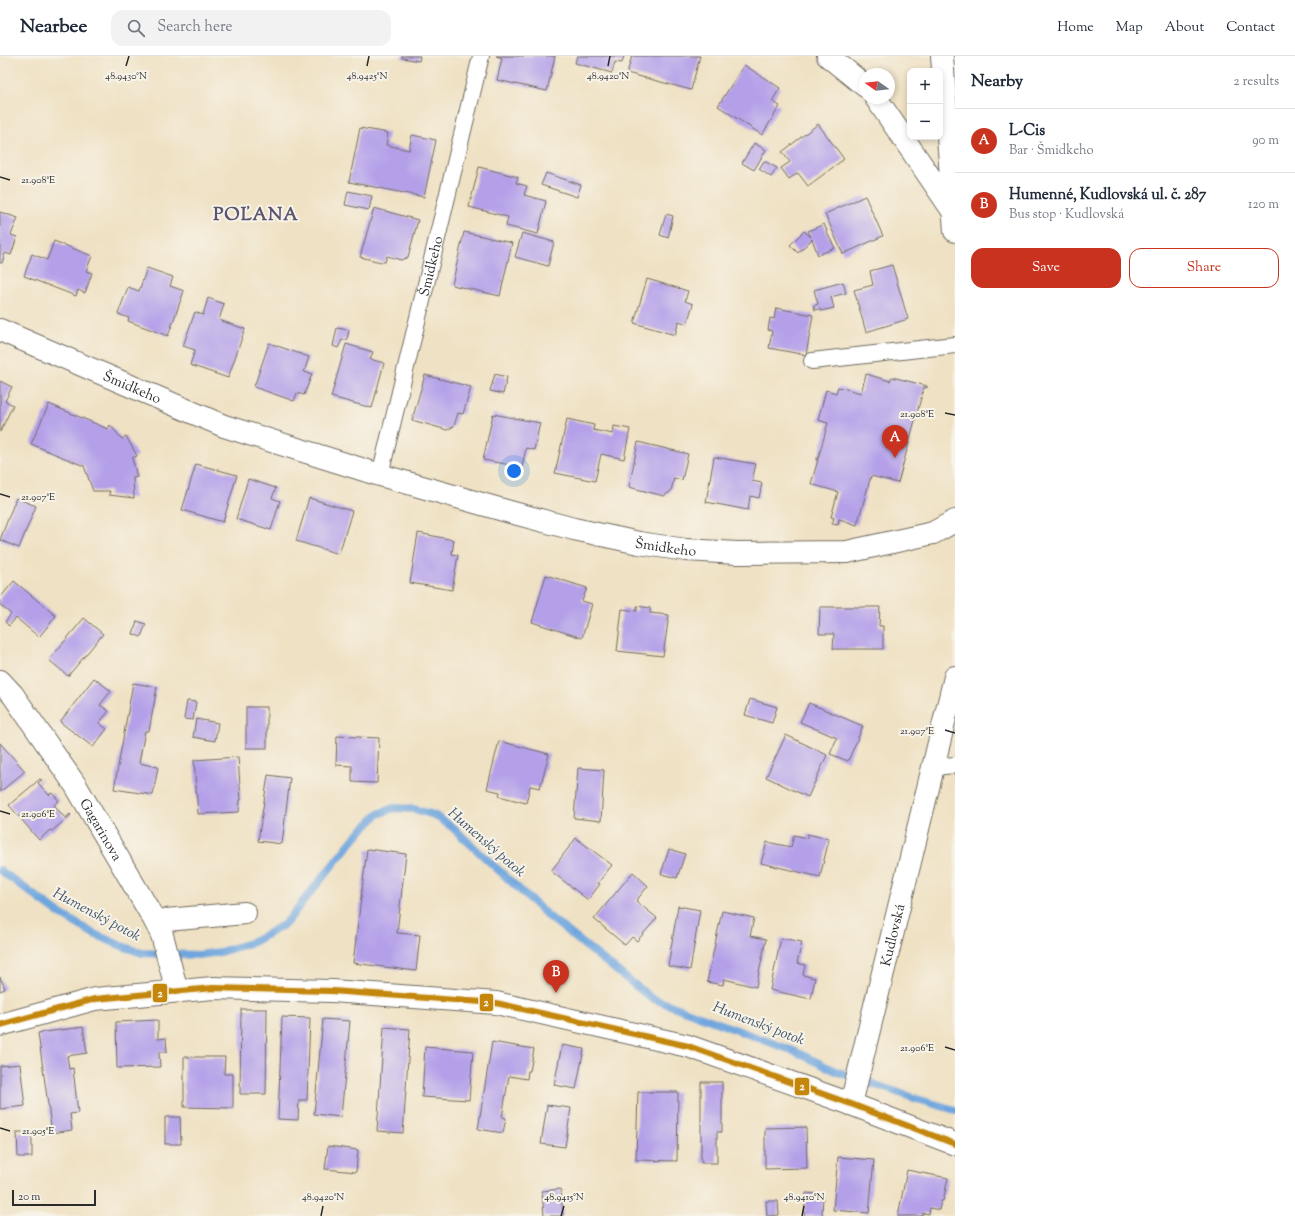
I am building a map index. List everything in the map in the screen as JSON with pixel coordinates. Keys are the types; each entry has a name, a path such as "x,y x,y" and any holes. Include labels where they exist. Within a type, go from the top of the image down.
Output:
{"street":[{"path":"828,56 859,81"},
{"path":"942,56 954,221"},
{"path":"880,104 954,221"},
{"name":"Šmidkeho","path":"0,330 224,426 380,475 574,530 639,543 686,550 737,553 847,552 933,533 955,521"},
{"name":"Kudlovská","path":"852,1100 955,677"},
{"name":"Gagarinova","path":"0,681 13,695 76,786 158,928 175,982"},
{"path":"158,928 245,913"},
{"path":"0,1026 95,999 175,982 213,988 332,991 496,1003 688,1046 852,1100 955,1144"}],"lane":[{"name":"Šmidkeho","path":"380,475 481,56"},
{"path":"812,361 955,345"},
{"path":"933,767 955,765"}],"building":[{"path":"402,56 420,56 419,61 402,58"},
{"path":"496,56 555,56 547,91 497,80 502,58"},
{"path":"577,56 624,56 622,63 615,62 612,73 575,63"},
{"path":"632,56 700,56 691,90 627,73"},
{"path":"744,65 780,88 772,101 780,106 762,135 718,106"},
{"path":"818,124 844,159 808,186 798,173 789,179 781,168 790,162 782,152"},
{"path":"360,128 388,133 386,145 409,150 412,135 436,140 424,197 349,182"},
{"path":"754,143 766,150 754,170 742,163"},
{"path":"764,161 777,168 771,177 759,169"},
{"path":"479,167 518,177 516,183 527,186 524,195 546,201 538,234 506,226 508,217 469,207"},
{"path":"546,173 581,185 577,197 541,185"},
{"path":"348,191 372,196 369,210 345,205"},
{"path":"865,196 883,236 843,254 825,214"},
{"path":"374,208 418,220 408,257 401,260 387,256 385,262 381,262 360,257"},
{"path":"0,212 18,218 11,235 17,237 11,255 5,253 2,263 0,263"},
{"path":"666,214 673,216 668,238 660,235"},
{"path":"824,224 835,248 818,255 812,239 798,253 790,245 804,231 811,237 808,231"},
{"path":"464,232 512,243 500,296 452,285"},
{"path":"522,233 554,242 548,266 515,257"},
{"path":"54,241 92,256 86,271 92,273 85,293 78,290 76,296 24,276 32,254 47,260"},
{"path":"892,265 908,319 866,332 854,290 873,285 870,271"},
{"path":"147,268 173,277 170,286 184,291 168,336 128,321 129,318 118,314 128,287 139,291"},
{"path":"647,279 688,291 685,301 693,304 687,324 679,321 675,335 634,323"},
{"path":"843,282 846,293 831,297 834,308 821,311 820,309 815,310 813,306 818,304 814,290"},
{"path":"208,298 224,304 219,320 245,329 228,378 190,365 195,350 183,346 195,312 203,315"},
{"path":"776,308 813,315 806,355 769,348 772,331 768,330 770,318 774,319"},
{"path":"337,328 349,330 347,340 342,340 338,348 333,346"},
{"path":"269,343 309,357 304,372 312,374 304,395 297,393 294,401 254,387"},
{"path":"346,344 373,352 370,359 384,363 372,408 331,397"},
{"path":"495,374 507,377 503,394 490,391"},
{"path":"866,374 890,381 892,377 927,386 927,388 924,387 898,483 871,476 857,525 839,519 838,525 832,524 834,518 831,517 838,492 811,484 818,460 816,460 816,458 818,459 828,423 818,420 826,390 836,393 838,387 861,393"},
{"path":"425,375 471,387 463,414 458,413 454,426 447,430 412,420"},
{"path":"0,381 12,387 5,401 13,405 0,432"},
{"path":"49,404 108,429 110,425 122,439 126,436 137,456 132,458 137,477 133,478 134,498 109,495 110,491 93,491 84,466 31,444"},
{"path":"493,414 540,423 534,450 526,448 522,467 483,460"},
{"path":"567,419 594,425 593,430 613,434 614,426 630,429 624,459 601,454 595,481 555,473"},
{"path":"638,442 688,454 682,480 674,478 671,491 664,496 629,487"},
{"path":"714,457 756,464 752,481 762,483 759,498 750,496 748,510 706,502"},
{"path":"196,464 237,475 223,522 182,510"},
{"path":"248,479 276,488 272,498 280,501 271,530 236,519"},
{"path":"16,498 36,506 19,548 0,540"},
{"path":"309,498 352,511 339,554 296,541"},
{"path":"418,533 454,540 452,554 458,555 452,590 410,583"},
{"path":"546,575 587,588 582,601 592,604 582,638 532,622"},
{"path":"14,581 56,616 39,637 16,618 9,626 5,622 11,614 0,605 0,598"},
{"path":"637,606 650,608 650,613 669,615 663,656 617,651 622,609 637,611"},
{"path":"820,607 880,607 879,626 883,626 883,649 833,649 834,634 819,634"},
{"path":"84,618 103,634 68,676 49,660"},
{"path":"137,621 146,624 141,637 133,634"},
{"path":"94,678 111,691 100,705 109,711 99,723 107,729 93,747 60,722"},
{"path":"133,683 157,687 149,731 145,731 139,763 158,767 153,795 114,789"},
{"path":"750,699 777,707 772,723 745,715"},
{"path":"187,701 196,702 193,720 184,719"},
{"path":"809,703 863,726 848,761 830,754 837,738 800,722"},
{"path":"246,707 267,707 267,748 246,748"},
{"path":"196,719 218,723 215,741 193,737"},
{"path":"786,735 827,755 808,797 766,777"},
{"path":"337,736 379,738 377,783 352,782 352,766 336,765"},
{"path":"499,741 549,754 540,788 530,786 526,803 499,796 500,792 487,789"},
{"path":"0,743 25,771 0,792"},
{"path":"238,757 241,800 239,812 198,814 194,760"},
{"path":"578,768 604,770 601,821 574,818"},
{"path":"268,775 290,778 282,844 258,841"},
{"path":"40,779 42,780 38,783 49,795 52,793 59,801 54,805 65,818 70,814 71,815 39,840 9,805"},
{"path":"807,834 829,839 820,877 761,863 767,842 791,847 794,835 807,838"},
{"path":"576,838 612,865 598,883 600,884 588,900 551,871"},
{"path":"367,849 406,854 397,933 420,935 416,971 353,963"},
{"path":"669,849 685,854 677,878 661,874"},
{"path":"633,872 648,886 636,901 657,918 637,941 632,937 625,945 594,919"},
{"path":"678,906 700,910 690,970 668,966"},
{"path":"722,911 754,918 750,936 766,939 756,987 724,979 723,985 707,982"},
{"path":"781,938 802,942 797,963 805,965 803,975 815,978 811,999 770,990"},
{"path":"0,977 5,989 0,991"},
{"path":"241,1009 267,1009 266,1094 240,1094"},
{"path":"282,1017 310,1018 307,1100 299,1100 298,1120 278,1119"},
{"path":"323,1019 350,1021 341,1117 314,1114"},
{"path":"158,1020 158,1039 166,1038 167,1052 159,1052 160,1067 117,1068 116,1022"},
{"path":"83,1027 87,1053 67,1056 69,1069 73,1068 78,1113 70,1114 72,1130 52,1133 38,1033"},
{"path":"384,1027 410,1029 403,1133 377,1131"},
{"path":"492,1042 534,1049 527,1079 509,1076 502,1117 506,1118 503,1133 478,1129"},
{"path":"562,1045 584,1049 576,1089 554,1085"},
{"path":"425,1047 473,1051 469,1100 422,1097"},
{"path":"184,1057 225,1057 224,1074 233,1074 233,1108 184,1107"},
{"path":"20,1064 25,1106 0,1109 0,1066"},
{"path":"701,1082 722,1082 722,1132 717,1132 717,1163 701,1163"},
{"path":"638,1092 678,1092 677,1161 636,1160"},
{"path":"547,1105 571,1108 565,1147 541,1144"},
{"path":"165,1117 180,1117 181,1144 165,1144"},
{"path":"806,1127 807,1168 765,1169 765,1128"},
{"path":"17,1132 32,1132 32,1157 18,1157"},
{"path":"328,1146 358,1150 356,1172 325,1169"},
{"path":"838,1157 874,1160 869,1213 833,1210"},
{"path":"907,1170 948,1178 943,1201 941,1201 939,1210 930,1208 929,1214 923,1213 922,1216 898,1216"},
{"path":"561,1189 563,1216 544,1216 542,1191"},
{"path":"806,1193 823,1194 822,1216 804,1216"},
{"path":"766,1201 778,1201 779,1215 767,1216"}],"waterway":[{"name":"Humenský potok","path":"0,870 57,912 94,934 122,946 142,953 199,955 220,952 253,942 285,924 355,837 378,814 394,808 414,809 434,815 452,827 547,915 651,998 796,1052 838,1072 917,1099 955,1110"}],"transit line":[{"name":"2","path":"0,1025 95,999 213,988 332,991 496,1003 688,1046 851,1104 955,1144"}],"place":[{"name":"L-Cis","path":"895,458"},
{"name":"Humenné, Kudlovská ul. č. 287","path":"556,993"}],"district":[{"name":"POĽANA","path":"256,214"}]}
